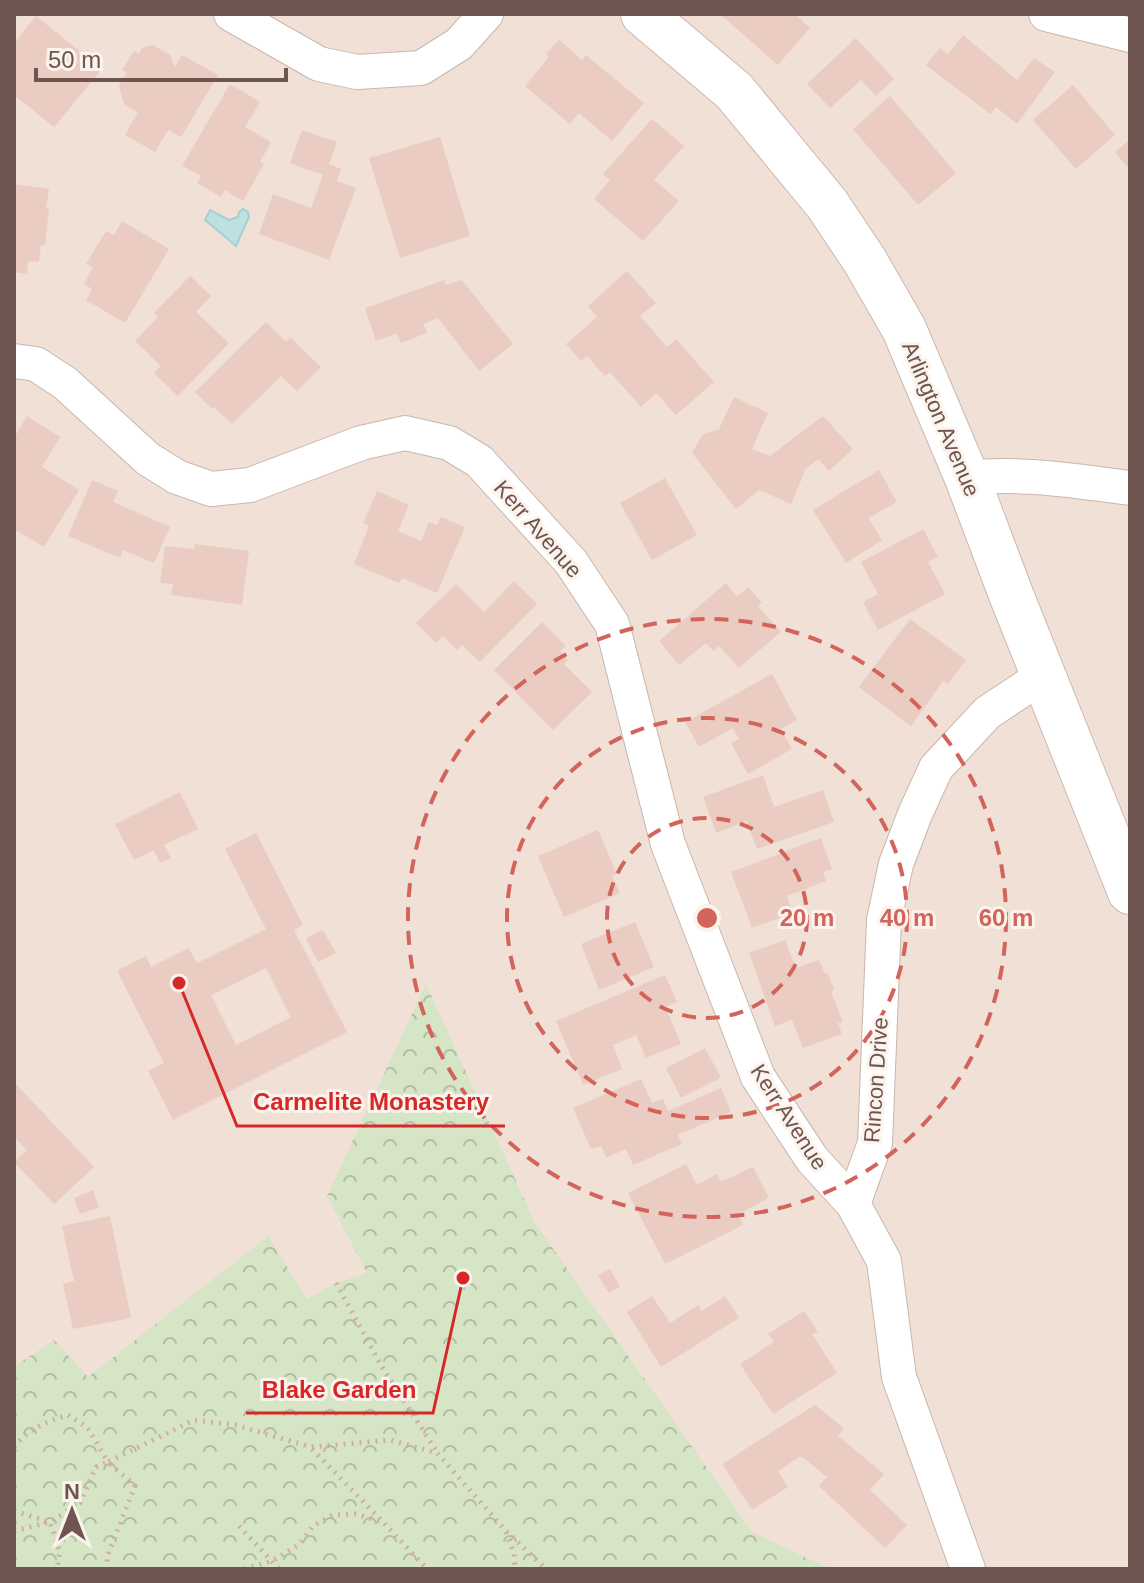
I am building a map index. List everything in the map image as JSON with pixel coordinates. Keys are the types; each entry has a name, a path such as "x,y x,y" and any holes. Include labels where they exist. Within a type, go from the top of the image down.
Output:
{"main road":[{"name":"Arlington Avenue","path":"643,14 734,91 827,204 865,261 904,329 967,478 1130,892"}],"street":[{"path":"231,14 319,64 357,72 421,68 459,44 486,14"},
{"path":"1046,14 1130,35"},
{"name":"Kerr Avenue","path":"14,361 36,364 65,383 148,459 177,477 211,489 250,485 361,443 405,433 449,443 479,461 571,562 612,624 668,844 758,1077 812,1159 853,1204"},
{"path":"967,478 1037,476 1130,488"},
{"name":"Rincon Drive","path":"853,1204 875,1143 884,920 896,864 936,768 987,713 1044,675"},
{"path":"853,1204 884,1261 899,1377 968,1569"}],"path":[{"path":"336,1283 382,1367 437,1453 505,1530 546,1569"},
{"path":"14,1447 43,1422 68,1415 88,1428 108,1462 135,1486 107,1557 107,1569"},
{"path":"14,1531 50,1522 80,1503 96,1467 194,1420 235,1425 311,1447 390,1440 437,1453"},
{"path":"311,1447 427,1569"},
{"path":"14,1511 50,1522"},
{"path":"244,1569 272,1561 300,1544 313,1526 333,1515 355,1514 383,1522"},
{"path":"50,1522 60,1552 57,1569"},
{"path":"239,1526 279,1569"},
{"path":"505,1530 514,1553 515,1569"}],"shaded area":[{"path":"14,14 1130,14 1130,1569 14,1569"}],"green space":[{"path":"426,984 535,1223 752,1532 830,1569 14,1569 14,1367 54,1340 88,1377 268,1236 307,1299 336,1283 367,1273 327,1196"}],"water":[{"path":"243,209 249,217 236,246 205,220 210,210 229,220 238,217"}],"building":[{"path":"795,14 810,28 778,65 722,16"},
{"path":"36,16 102,69 54,127 14,95 14,43"},
{"path":"963,35 1017,80 1034,58 1055,72 1017,124 996,107 990,114 926,65 940,48 948,54"},
{"path":"856,38 894,79 876,96 861,80 830,108 807,84"},
{"path":"559,40 582,60 586,55 644,103 612,141 579,113 570,124 525,86"},
{"path":"153,45 170,55 175,67 182,55 218,75 181,137 168,130 155,152 125,135 138,112 124,104 119,86 127,72 122,70 134,51 139,54 142,48"},
{"path":"230,84 260,102 245,127 271,142 260,162 264,164 243,201 225,190 221,197 197,183 201,176 182,166"},
{"path":"1073,85 1115,135 1076,169 1033,120"},
{"path":"890,96 956,173 918,205 853,129"},
{"path":"652,119 684,146 654,180 679,201 643,241 594,199 610,180 603,174"},
{"path":"302,130 337,142 329,164 341,169 337,181 356,188 329,260 259,234 273,194 311,208 323,175 290,163"},
{"path":"440,137 470,236 400,258 369,158"},
{"path":"1130,139 1130,170 1115,152"},
{"path":"14,184 49,189 45,245 41,245 39,262 28,261 27,274 14,272"},
{"path":"122,221 169,249 125,323 86,300 92,289 84,284 93,267 86,264 106,231 114,235"},
{"path":"627,271 656,303 640,316 667,347 676,339 714,382 676,415 656,393 641,407 610,372 605,376 587,356 581,361 566,344 597,317 588,306"},
{"path":"190,276 211,296 196,312 229,343 178,396 154,373 161,366 135,341 158,317 154,313"},
{"path":"444,280 446,285 462,280 513,344 479,371 438,318 423,324 427,333 401,343 397,333 376,341 365,308"},
{"path":"266,322 286,342 290,337 321,367 297,391 281,376 232,424 195,392"},
{"path":"734,397 768,413 752,449 770,456 823,416 853,449 829,471 818,459 803,471 791,504 759,490 736,509 692,453 703,434 718,431"},
{"path":"27,416 60,437 42,467 79,490 44,547 14,529 14,438"},
{"path":"879,470 897,502 868,518 882,540 846,563 813,510"},
{"path":"665,478 697,535 652,560 620,503"},
{"path":"92,480 118,491 113,502 170,527 154,563 123,550 120,558 68,536"},
{"path":"377,491 409,505 398,531 421,541 429,522 437,525 441,517 465,527 437,593 402,578 399,583 354,564 369,526 363,523"},
{"path":"923,529 938,557 928,562 945,594 878,630 863,602 878,594 861,562"},
{"path":"195,544 249,551 242,605 171,595 173,584 160,583 165,546 194,549"},
{"path":"514,581 537,604 480,662 462,645 457,650 443,636 436,643 416,623 456,584 484,612"},
{"path":"726,583 737,597 748,587 762,603 758,606 781,632 739,668 719,646 713,651 706,643 679,665 659,641"},
{"path":"910,619 966,660 948,684 943,681 911,726 859,687"},
{"path":"542,622 566,646 560,651 568,660 564,664 592,692 553,730 494,670"},
{"path":"772,674 797,720 781,729 792,749 748,774 731,743 739,739 733,728 699,747 685,722"},
{"path":"763,775 774,807 823,790 834,822 757,849 746,821 716,833 703,797"},
{"path":"180,792 198,829 164,845 171,858 160,863 154,850 134,860 115,824"},
{"path":"598,830 617,874 612,876 620,893 564,917 538,856"},
{"path":"256,833 303,925 294,930 347,1032 173,1120 148,1071 164,1063 117,971 146,956 151,967 189,948 197,963 266,929 225,849","holes":["266,968 291,1017 236,1045 211,995"]},
{"path":"821,838 832,869 823,872 826,881 787,896 793,913 752,928 731,872"},
{"path":"635,922 654,967 599,990 581,944"},
{"path":"323,930 336,953 318,962 306,938"},
{"path":"785,940 796,968 819,960 825,974 828,973 834,990 831,992 843,1022 838,1023 842,1034 803,1048 792,1020 775,1026 749,953"},
{"path":"665,975 677,1002 665,1007 681,1044 646,1058 636,1035 613,1045 622,1069 583,1085 556,1021"},
{"path":"705,1048 721,1078 681,1098 666,1068"},
{"path":"641,1079 652,1103 663,1099 668,1111 721,1088 731,1112 678,1135 682,1144 633,1165 626,1149 606,1158 601,1146 591,1149 573,1108"},
{"path":"14,1082 94,1167 54,1204 14,1162 27,1150 14,1137"},
{"path":"686,1164 697,1185 717,1174 721,1182 753,1167 769,1198 738,1214 743,1225 665,1264 628,1193"},
{"path":"93,1190 99,1207 80,1214 74,1198"},
{"path":"110,1216 131,1318 73,1329 63,1284 74,1281 62,1226"},
{"path":"610,1269 620,1287 609,1293 598,1275"},
{"path":"652,1296 670,1323 698,1305 702,1311 725,1296 739,1318 661,1367 627,1312"},
{"path":"804,1311 818,1332 812,1334 837,1373 773,1414 740,1364 774,1342 768,1334"},
{"path":"815,1405 844,1428 838,1436 884,1474 870,1490 907,1525 885,1548 819,1486 827,1477 801,1456 778,1471 788,1487 752,1510 722,1464"}],"place":[{"name":"Carmelite Monastery","path":"179,983"},
{"name":"Blake Garden","path":"463,1278"}]}
